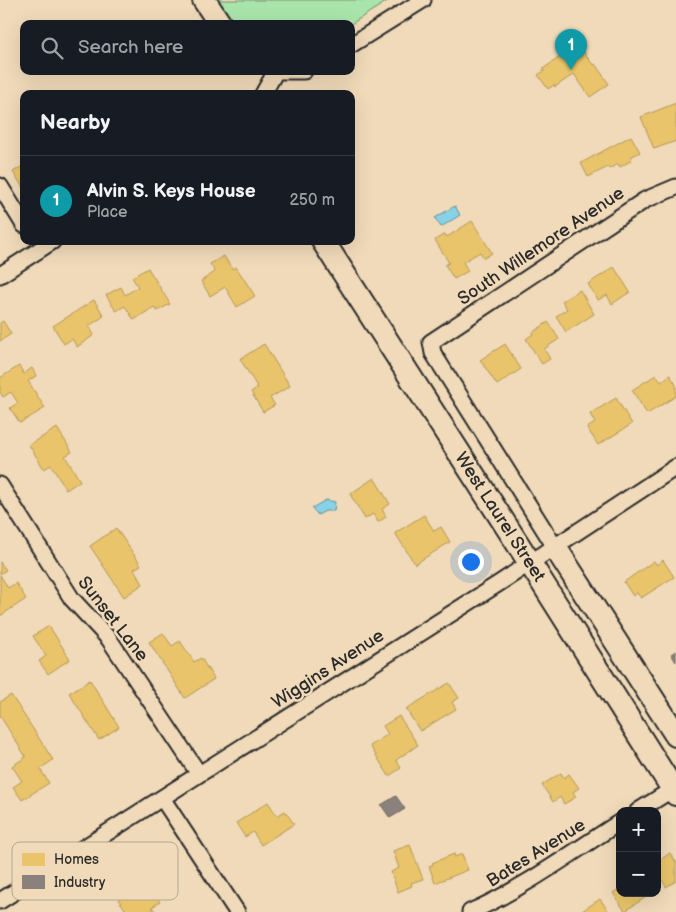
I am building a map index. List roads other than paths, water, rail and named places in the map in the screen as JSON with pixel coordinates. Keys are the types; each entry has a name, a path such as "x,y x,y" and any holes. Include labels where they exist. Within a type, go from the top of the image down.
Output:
{"street":[{"path":"204,0 217,20"},
{"path":"355,42 423,0"},
{"path":"265,90 274,75"},
{"path":"0,186 20,219"},
{"name":"South Willemore Avenue","path":"431,342 645,200 676,187"},
{"name":"West Laurel Street","path":"326,245 675,790"},
{"path":"0,275 36,246"},
{"name":"West Laurel Street","path":"431,342 433,353 676,735"},
{"name":"Wiggins Avenue","path":"93,842 530,563 676,467"},
{"name":"Sunset Lane","path":"0,485 72,599 109,639 199,774"},
{"path":"645,807 675,790"},
{"path":"162,798 237,912"},
{"name":"Bates Avenue","path":"470,912 520,886 616,825"},
{"name":"Wiggins Avenue","path":"0,901 12,893"}],"water":[{"path":"455,206 460,215 441,227 435,218"},
{"path":"326,500 335,502 334,511 325,511 318,515 312,508"}],"place":[{"name":"Alvin S. Keys House","path":"571,70"}]}
